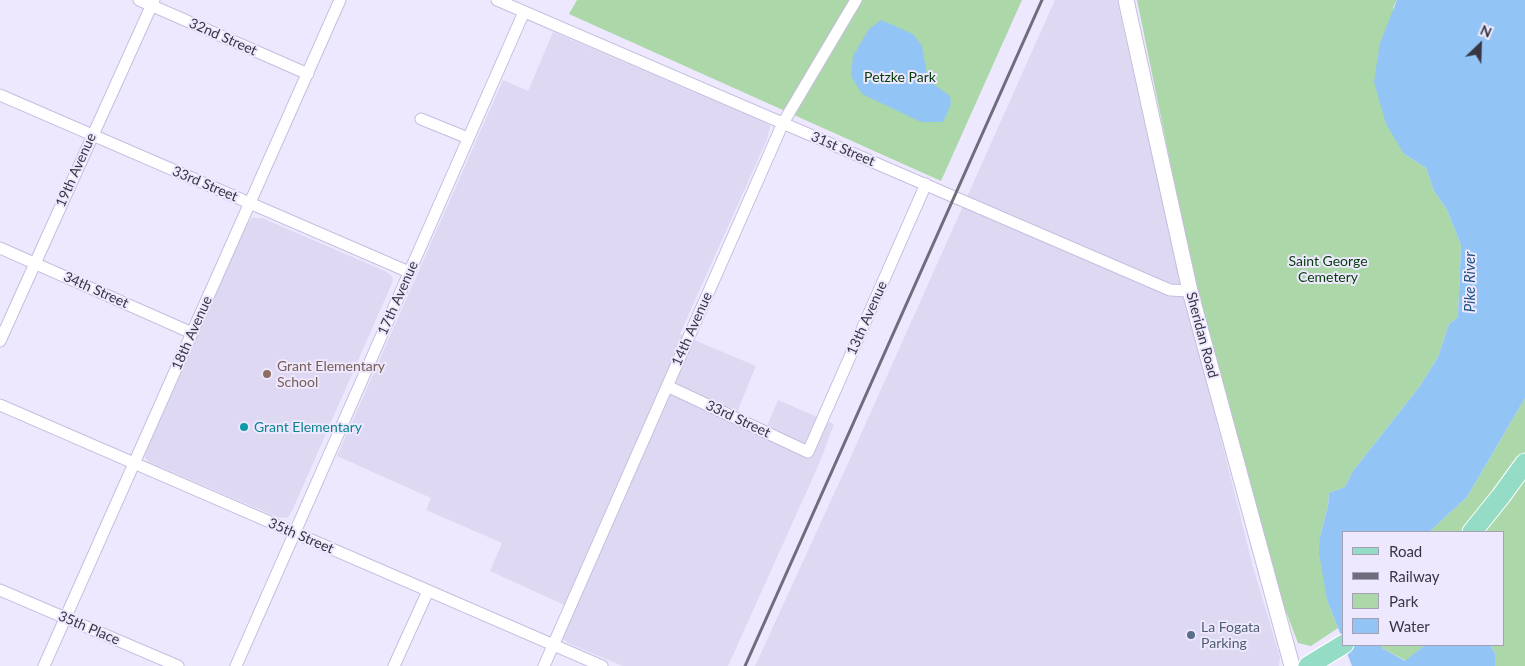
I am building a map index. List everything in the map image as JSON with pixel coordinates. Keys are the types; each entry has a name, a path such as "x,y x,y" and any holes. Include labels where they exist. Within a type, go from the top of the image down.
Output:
{"main road":[{"path":"1473,531 1502,496 1525,463"},
{"path":"1308,666 1342,645"}],"street":[{"name":"32nd Street","path":"139,0 153,3 308,74"},
{"name":"18th Avenue","path":"44,666 340,0"},
{"name":"31st Street","path":"497,0 1170,290 1190,291"},
{"name":"14th Avenue","path":"544,666 783,123 856,0"},
{"name":"Sheridan Road","path":"1126,0 1190,291 1292,666"},
{"name":"19th Avenue","path":"0,341 153,3"},
{"name":"17th Avenue","path":"236,666 524,12"},
{"name":"33rd Street","path":"0,95 409,272"},
{"path":"421,119 468,138"},
{"name":"13th Avenue","path":"808,452 926,184"},
{"name":"34th Street","path":"0,248 192,333"},
{"name":"33rd Street","path":"667,386 808,452"},
{"name":"35th Street","path":"0,405 602,666"},
{"name":"35th Place","path":"0,590 178,666"},
{"path":"394,666 428,591"}],"shaded area":[{"path":"1055,0 1117,0 1151,152 1215,415 1253,567 1280,657 1279,666 755,666 849,461"},
{"path":"553,32 770,126 768,137 680,334 756,366 733,422 763,435 778,400 834,424 819,464 728,666 623,666 570,644 563,637 573,609 490,571 502,543 426,510 431,498 337,456 503,80 528,91"},
{"name":"Grant Elementary School","path":"252,218 262,218 385,271 392,276 393,281 292,511 288,517 284,518 277,517 149,462 145,458 247,224"}],"green space":[{"name":"Petzke Park","path":"577,0 1022,0 941,181 569,14"},
{"name":"Saint George Cemetery","path":"1137,0 1397,0 1393,7 1404,154 1426,168 1434,191 1447,210 1461,245 1458,317 1449,324 1438,357 1420,386 1353,471 1345,487 1329,493 1328,506 1320,537 1327,600 1338,628 1311,646 1298,643 1277,588 1196,289"},
{"path":"1525,398 1525,666 1495,666 1495,653 1491,646 1505,646 1505,531 1430,531 1467,497"},
{"path":"1381,646 1424,646 1406,661"}],"water":[{"name":"Pike River","path":"1397,0 1525,0 1525,398 1467,497 1430,531 1342,531 1342,638 1327,600 1319,553 1320,537 1328,506 1329,493 1345,487 1353,471 1420,386 1438,357 1449,324 1458,317 1461,245 1447,210 1434,191 1426,168 1404,154 1386,124 1374,82 1380,43"},
{"path":"881,20 913,34 922,46 928,80 950,96 951,104 943,122 921,122 862,94 851,76 853,56 869,29"},
{"path":"1344,646 1381,646 1405,661 1424,646 1491,646 1495,653 1495,666 1352,666"}],"railway":[{"path":"745,666 1042,0"}],"place":[{"name":"Grant Elementary School","path":"267,374"},
{"name":"Grant Elementary","path":"244,427"},
{"name":"La Fogata Parking","path":"1191,635"}]}
